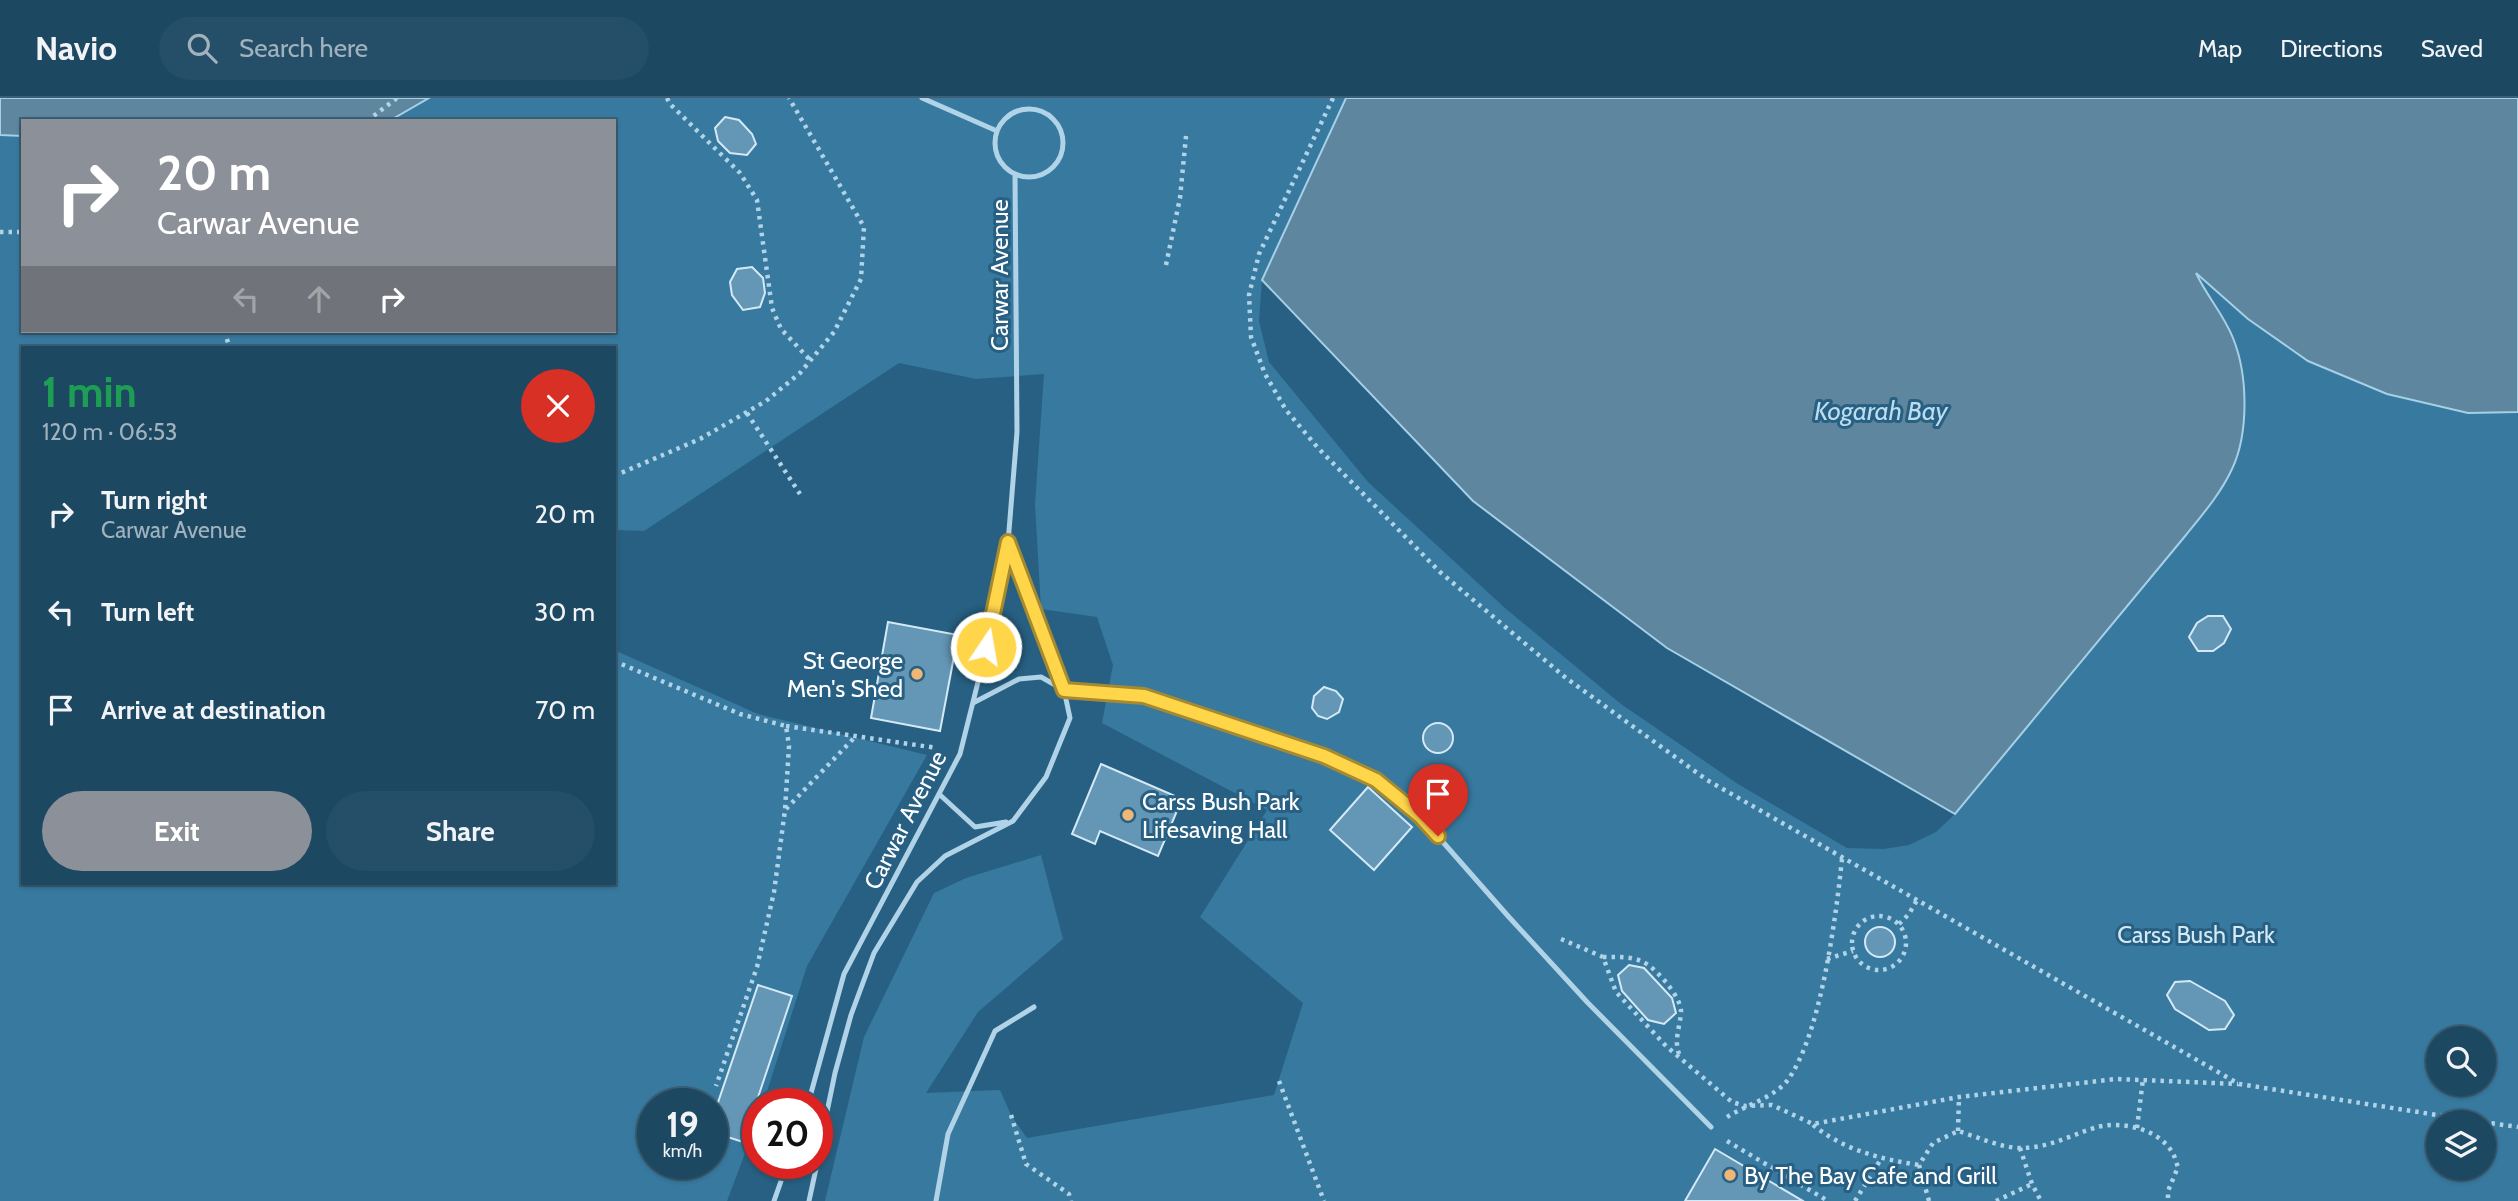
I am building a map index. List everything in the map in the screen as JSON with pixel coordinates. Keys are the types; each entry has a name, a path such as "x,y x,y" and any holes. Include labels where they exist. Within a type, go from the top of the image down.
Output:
{"lane":[{"path":"922,98 997,131"},
{"name":"Carwar Avenue","path":"1033,108 1045,112 1061,128 1063,152 1050,172 1039,176 1015,174 1006,169 996,152 997,131 1010,114 1033,108"},
{"name":"Carwar Avenue","path":"813,1088 845,974 960,754 973,703 1008,542 1017,432 1015,174"},
{"name":"Carwar Avenue","path":"832,1088 851,1014 874,953 917,882 945,856 1013,821 1046,777 1070,718 1064,690 1008,542"},
{"path":"973,703 1019,679 1041,677 1064,690 1144,696 1324,756 1376,780 1420,816 1588,1003 1711,1127"},
{"path":"939,794 975,827 1013,821"},
{"path":"936,1201 948,1134 995,1031 1034,1007"},
{"path":"774,1201 782,1179"},
{"name":"Carwar Avenue","path":"809,1201 814,1179"}],"path":[{"path":"370,119 397,98"},
{"path":"667,98 740,173 757,200 772,308 781,329 811,361"},
{"path":"616,475 700,439 766,401 800,373 834,332 861,279 864,227 789,98"},
{"path":"1334,98 1259,254 1249,295 1251,337 1265,374 1286,410 1318,448 1440,572 1566,678 1707,779 1842,859 2239,1084"},
{"path":"1166,265 1180,198 1186,136"},
{"path":"0,232 21,232"},
{"path":"746,412 800,494"},
{"path":"616,662 740,714 786,726 937,748"},
{"path":"716,1086 757,967 774,892 785,810 789,746 786,726"},
{"path":"785,810 855,736"},
{"path":"1828,1201 1732,1146 1711,1127 1786,1083 1805,1049 1827,959 1842,859"},
{"path":"1899,924 1917,900"},
{"path":"1883,916 1899,924 1907,941 1906,950 1896,965 1880,971 1857,960 1853,951 1853,934 1858,926 1865,920 1883,916"},
{"path":"1555,937 1603,957 1632,958 1645,962 1676,995 1681,1010 1676,1047 1682,1060"},
{"path":"1827,959 1853,951"},
{"path":"1603,957 1616,992 1682,1060 1732,1102 1745,1106 1772,1105 1813,1124 1830,1139 1881,1159 1919,1165"},
{"path":"1813,1124 1959,1097 2116,1079 2239,1084 2426,1113"},
{"path":"2137,1128 2143,1079"},
{"path":"1279,1081 1324,1201"},
{"path":"1958,1130 1959,1097"},
{"path":"1011,1115 1026,1164 1069,1194 1072,1201"},
{"path":"2496,1124 2518,1127"},
{"path":"1929,1201 1919,1165 1933,1143 1958,1130 2020,1149 2057,1143 2095,1128 2115,1125 2137,1128 2157,1136 2172,1151 2178,1167 2168,1191 2168,1201"},
{"path":"2020,1149 2041,1201"},
{"path":"1855,1201 1881,1159"},
{"path":"1996,1201 2032,1184"}],"green space":[{"name":"Carss Bush Park","path":"429,98 1346,98 1262,280 1259,321 1269,362 1368,482 1505,608 1621,704 1738,784 1847,848 1884,849 1909,845 1936,832 1955,814 2212,502 2233,467 2233,338 2194,271 2248,319 2308,361 2387,394 2468,413 2518,412 2518,1201 825,1201 830,1179 833,1179 833,1167 864,1037 934,893 966,878 1041,855 1063,939 978,1012 926,1093 1000,1090 1011,1115 1027,1138 1274,1095 1303,1003 1200,917 1267,810 1102,723 1113,665 1097,617 1041,609 1035,504 1044,374 976,379 899,363 644,531 616,530 616,346 21,346 21,885 616,885 616,651 758,714 927,755 807,966 768,1088 742,1088 742,1161 727,1201 0,1201 0,135 21,136 21,333 616,333 616,119 392,119"}],"water":[{"path":"0,98 429,98 392,119 21,119 21,136 0,135"},
{"name":"Kogarah Bay","path":"1346,98 2518,98 2518,412 2468,413 2387,394 2308,361 2248,319 2196,273 2233,338 2242,369 2244,421 2238,455 2228,478 2199,519 1955,814 1667,648 1473,501 1262,280"}],"building":[{"path":"725,117 739,120 752,134 756,144 747,155 730,153 718,141 715,128"},
{"path":"752,267 763,278 765,293 760,307 743,310 732,295 730,282 737,269"},
{"path":"2208,616 2223,616 2231,629 2224,643 2213,651 2198,651 2189,637 2197,623"},
{"path":"888,622 958,635 940,731 871,718"},
{"path":"1324,687 1336,691 1343,699 1339,712 1327,719 1318,716 1312,708 1314,696"},
{"path":"1438,723 1444,724 1452,732 1452,744 1444,752 1438,753 1432,752 1424,744 1423,738 1424,732 1432,724"},
{"name":"Carss Bush Park Lifesaving Hall","path":"1101,764 1182,799 1158,856 1100,831 1095,844 1072,834"},
{"path":"1368,787 1412,827 1374,870 1330,830"},
{"path":"1880,927 1886,928 1894,936 1894,948 1886,956 1880,957 1874,956 1866,948 1865,942 1866,936 1874,928"},
{"path":"1629,965 1644,968 1672,998 1676,1013 1664,1024 1648,1020 1622,991 1618,975"},
{"path":"2190,981 2225,1001 2234,1015 2225,1029 2209,1030 2175,1009 2167,995 2175,982"},
{"path":"758,985 792,996 761,1088 742,1088 742,1142 728,1137 728,1088 723,1088"},
{"name":"By The Bay Cafe and Grill","path":"1715,1149 1803,1201 1685,1201"}],"place":[{"name":"St George Men's Shed","path":"917,674"},
{"name":"Carss Bush Park Lifesaving Hall","path":"1128,815"},
{"name":"By The Bay Cafe and Grill","path":"1730,1175"}],"route":[{"path":"986,647 1008,542 1064,690 1144,696 1324,756 1376,780 1420,816 1438,836"}]}
